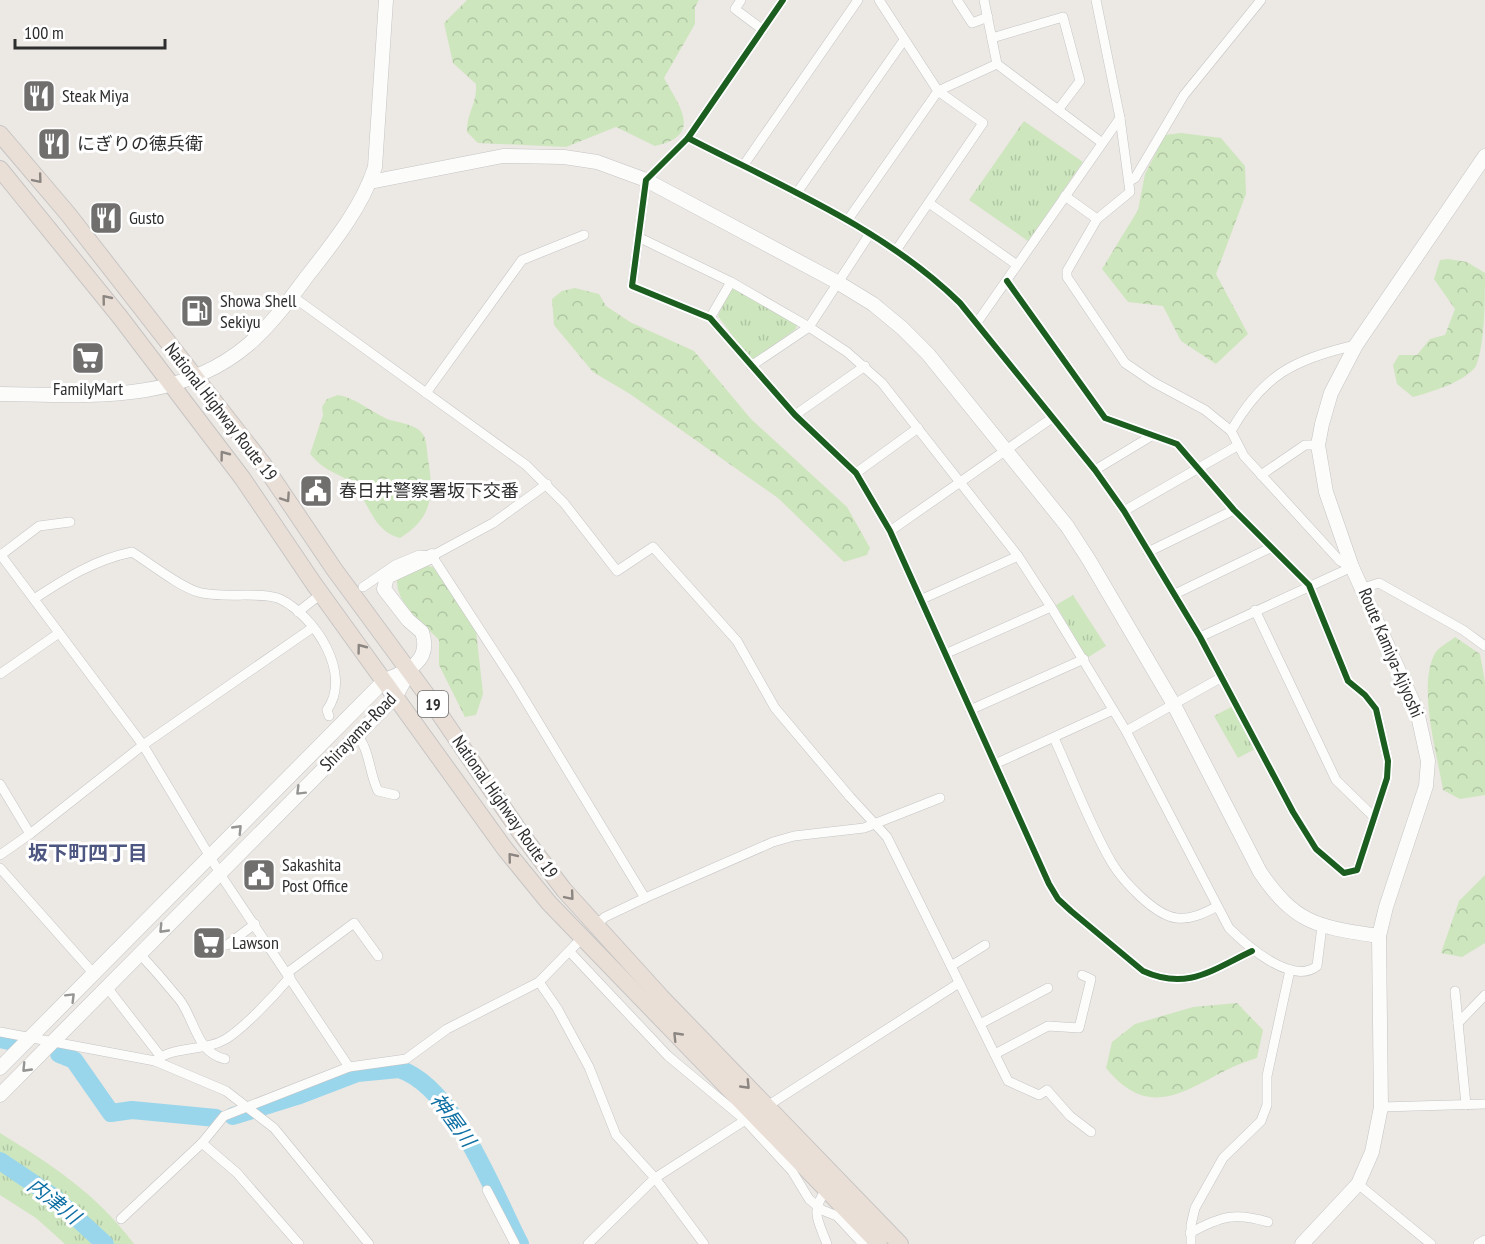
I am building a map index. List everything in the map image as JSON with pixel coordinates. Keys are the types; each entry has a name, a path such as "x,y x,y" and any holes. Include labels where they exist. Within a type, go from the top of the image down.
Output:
{"highway":[{"name":"National Highway Route 19","path":"0,134 68,214 263,464 334,569 410,670 589,931 699,1059 879,1244"},
{"name":"National Highway Route 19","path":"0,169 113,308 243,479 321,594 505,849 549,903 589,931 722,1051 755,1114 900,1244"}],"street":[{"path":"0,394 108,396 171,385 195,378 217,367 248,345 292,296 348,221 370,183 375,167 386,0"},
{"path":"741,0 735,9 763,30"},
{"path":"783,0 688,138 646,180 632,286 710,318 795,415 856,473 890,531 1058,899 1143,971 1174,981 1194,979 1252,951"},
{"path":"743,166 858,0"},
{"path":"879,0 938,91 983,123 897,249"},
{"path":"957,0 972,23 988,17"},
{"path":"984,0 997,64 1101,142"},
{"path":"1096,0 1120,118 1130,192 1097,219 1067,271 1067,277 1125,363 1153,382 1205,410 1231,431 1237,446 1261,475 1340,561 1352,567"},
{"path":"1130,181 1135,178 1184,95 1261,0"},
{"path":"992,38 1064,16 1080,81 1058,110"},
{"path":"796,194 904,40"},
{"path":"847,221 938,91 997,64"},
{"path":"976,324 1101,142 1120,118"},
{"path":"688,138 897,249 938,281 1095,470 1124,511 1200,637 1293,812 1316,849 1344,873 1357,870 1387,778 1388,761 1376,710 1365,695 1348,681 1309,585 1234,510 1177,444 1105,418 1007,281"},
{"path":"370,183 482,159 525,156 597,162 646,180 837,282 902,327 928,354 1055,512 1089,560 1173,703 1270,886 1294,912 1307,921 1322,926 1379,936"},
{"name":"Route Kamiya-Ajiyoshi","path":"1302,1244 1358,1184 1372,1152 1381,1107 1379,936 1386,907 1421,804 1428,761 1417,711 1352,567 1326,492 1318,445 1330,393 1356,345 1485,156"},
{"path":"1065,196 1097,219"},
{"path":"929,203 1017,266"},
{"path":"426,393 522,260 584,235"},
{"path":"751,366 809,327 869,235"},
{"path":"638,237 731,282 809,327 848,352 882,383 1018,556 1051,607 1126,731 1229,928 1252,951 1290,970 1305,972 1317,966 1322,926"},
{"path":"710,318 731,282"},
{"path":"292,296 526,465 547,484 617,571 653,548 737,641 775,708 887,837 899,856 1008,1080 1017,1087 1039,1095 1047,1090 1070,1116 1091,1132"},
{"path":"1231,431 1256,393 1278,374 1316,357 1356,345"},
{"path":"795,415 865,366"},
{"path":"890,531 1052,418"},
{"path":"856,473 918,428"},
{"path":"1095,470 1153,435"},
{"path":"1261,475 1305,445 1318,445"},
{"path":"1124,511 1237,446"},
{"path":"410,670 424,653 424,640 422,632 408,621 384,589 387,577 493,523 547,484"},
{"path":"1148,552 1234,510"},
{"path":"70,522 39,526 0,554 143,745 219,871 349,1067"},
{"path":"1175,594 1270,548"},
{"path":"34,599 71,574 105,558 132,552 196,592 279,598 298,612 326,648 335,680 335,696 327,710 329,716"},
{"path":"363,587 395,565 418,555 432,556"},
{"path":"432,556 514,682 645,898"},
{"path":"920,600 1018,556"},
{"path":"1200,637 1352,567"},
{"path":"1363,588 1379,583 1463,630 1485,646"},
{"path":"298,612 321,594"},
{"path":"945,654 1051,607"},
{"path":"1255,610 1336,780 1374,817"},
{"path":"0,855 143,745 312,628"},
{"path":"0,674 59,633"},
{"path":"970,710 1084,659"},
{"name":"Shirayama-Road","path":"0,1068 385,680 410,670"},
{"name":"Shirayama-Road","path":"0,1095 219,871 396,696 410,670"},
{"path":"1126,731 1222,677"},
{"path":"995,764 1113,711"},
{"path":"357,735 364,744 371,777 378,791 395,795"},
{"path":"1054,738 1112,863 1130,887 1163,914 1178,919 1194,917 1216,907"},
{"path":"0,784 30,834"},
{"path":"121,1219 202,1143 224,1116 252,1109 349,1067 406,1059 447,1029 539,982 605,917 773,842 794,836 876,824 940,798"},
{"path":"0,868 94,974"},
{"path":"158,1059 165,1053 203,1046 225,1039 276,994 289,975 354,923 378,956"},
{"path":"227,945 255,924"},
{"path":"951,966 984,945"},
{"path":"570,952 668,1056 755,1114 816,1204 822,1210 837,1216 863,1244"},
{"path":"139,953 181,1001 203,1046 214,1056 225,1059"},
{"path":"1191,1244 1190,1233 1195,1208 1223,1158 1261,1120 1267,1105 1267,1076 1290,970"},
{"path":"995,1054 1048,1026 1079,1028 1091,979 1082,975"},
{"path":"539,982 557,1008 588,1067 616,1135 655,1178 705,1244"},
{"path":"588,1244 655,1178 959,982"},
{"path":"106,986 158,1059"},
{"path":"980,1024 1048,988"},
{"path":"1455,991 1466,1105"},
{"path":"1458,1023 1485,995"},
{"path":"0,1032 51,1043 158,1059 226,1091 252,1109 297,1155 369,1244"},
{"path":"668,1056 699,1059"},
{"path":"1381,1107 1485,1104"},
{"path":"202,1143 237,1173 299,1244"},
{"path":"1358,1184 1431,1244"},
{"path":"487,1190 515,1244"},
{"path":"826,1190 816,1204 816,1215 827,1244"},
{"path":"1190,1233 1228,1216 1247,1216 1268,1222"},
{"path":"1478,1244 1485,1240"}],"green space":[{"path":"467,0 699,0 695,7 695,24 664,78 684,118 679,135 655,146 616,127 566,147 478,143 467,132 476,84 453,63 444,23"},
{"path":"1024,121 1083,162 1028,241 969,200"},
{"path":"1181,133 1221,138 1245,166 1246,194 1216,274 1248,334 1216,364 1181,341 1163,306 1128,302 1102,269 1138,210 1145,174 1165,135"},
{"path":"1440,260 1467,262 1485,273 1484,321 1479,357 1476,366 1464,377 1447,386 1413,397 1397,384 1393,365 1399,355 1417,355 1430,339 1445,335 1455,309 1434,279"},
{"path":"734,287 797,324 796,329 754,359 749,358 718,316 730,289"},
{"path":"575,288 599,294 606,306 630,322 694,351 751,419 847,507 870,548 867,555 844,562 778,498 630,394 593,372 554,325 552,299 562,291"},
{"path":"338,395 357,402 387,419 413,426 424,436 431,483 429,504 419,522 400,538 377,523 352,484 322,466 310,454 323,415 322,407 327,399"},
{"path":"425,565 436,568 476,630 483,694 476,715 465,717 439,665 439,640 411,612 400,596 397,578"},
{"path":"1073,595 1106,646 1087,658 1056,605"},
{"path":"1455,637 1480,654 1485,682 1485,795 1460,799 1443,790 1428,703 1430,669 1434,655"},
{"path":"1233,706 1255,749 1238,758 1214,716"},
{"path":"1485,875 1485,943 1462,957 1441,953 1459,901"},
{"path":"1237,1003 1263,1030 1257,1058 1179,1093 1161,1097 1143,1096 1125,1087 1106,1068 1112,1042 1135,1024 1193,1007"},
{"path":"0,1133 38,1157 89,1195 120,1226 134,1244 65,1244 36,1218 0,1195"}],"waterway":[{"name":"神屋川","path":"0,1039 9,1041"},
{"name":"神屋川","path":"59,1054 74,1060 111,1113 132,1110 216,1118"},
{"name":"神屋川","path":"233,1116 297,1096 357,1073 399,1069 419,1080 438,1097 455,1119 471,1144 520,1244"},
{"name":"内津川","path":"0,1161 55,1198 105,1244"}],"cycle path":[{"path":"783,0 688,138 646,180 632,286 710,318 795,415 856,473 890,531 1049,884 1058,899 1143,971 1159,977 1173,979 1199,976 1252,951"},
{"path":"688,138 866,231 931,277 960,303 1095,470 1124,511 1200,637 1293,812 1316,849 1344,873 1357,870 1387,778 1388,761 1376,709 1365,695 1348,681 1309,585 1234,510 1177,444 1105,418 1007,281"}],"place":[{"name":"Steak Miya","path":"39,96"},
{"name":"にぎりの徳兵衛","path":"54,144"},
{"name":"Gusto","path":"106,218"},
{"name":"Showa Shell Sekiyu","path":"197,311"},
{"name":"FamilyMart","path":"88,358"},
{"name":"春日井警察署坂下交番","path":"316,491"},
{"name":"Sakashita Post Office","path":"259,875"},
{"name":"Lawson","path":"209,943"}],"district":[{"name":"坂下町四丁目","path":"88,853"}]}
